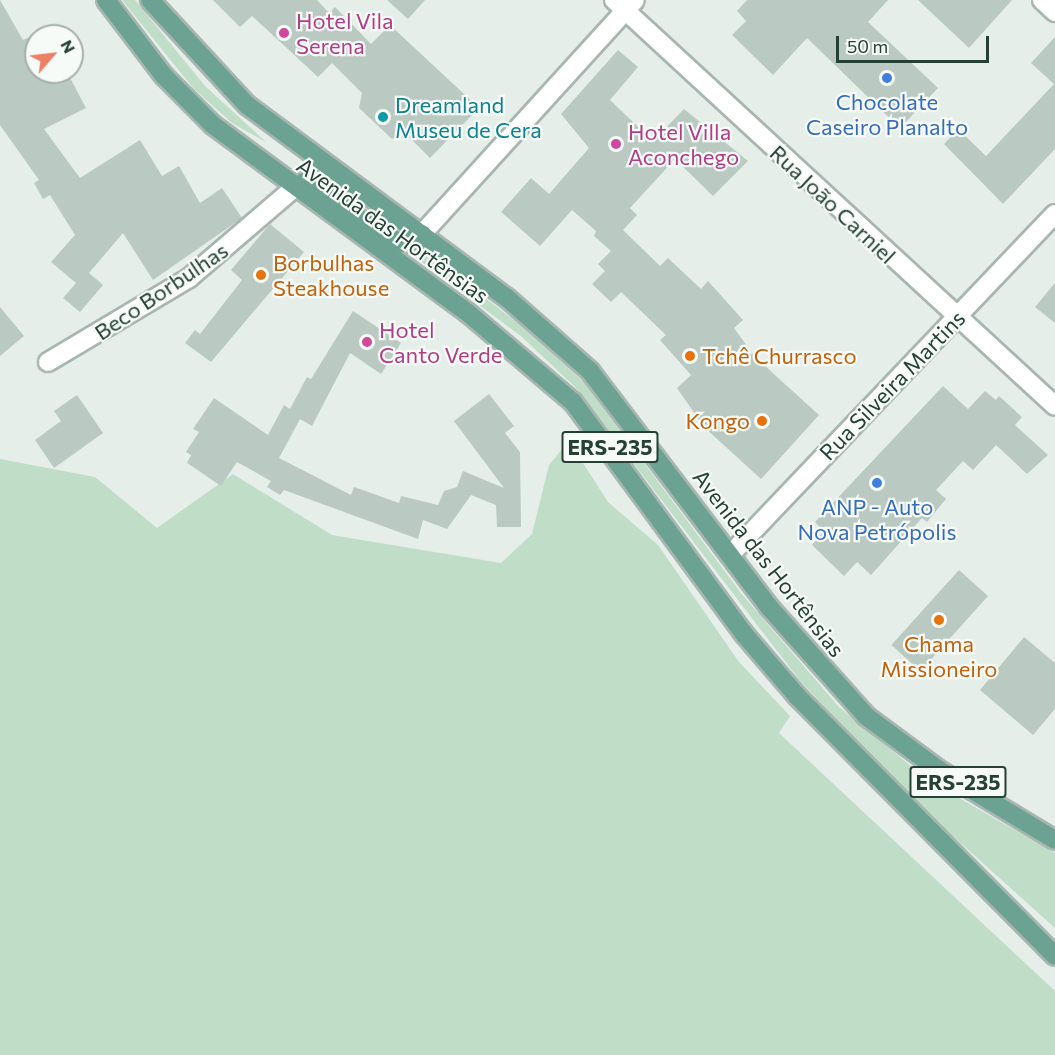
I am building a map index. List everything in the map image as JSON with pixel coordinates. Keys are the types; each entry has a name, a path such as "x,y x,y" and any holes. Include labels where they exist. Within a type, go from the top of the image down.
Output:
{"main road":[{"name":"Avenida das Hortênsias","path":"106,0 164,76 244,151 468,313 573,402 744,634 797,696 1055,956"},
{"name":"Avenida das Hortênsias","path":"150,0 247,105 525,312 590,371 730,555 832,683 866,716 939,770 1055,840"},
{"path":"244,151 291,173 386,236 403,243 422,234"}],"street":[{"path":"1042,0 1055,12"},
{"path":"422,234 625,4"},
{"name":"Rua João Carniel","path":"625,4 957,319 1055,406"},
{"name":"Beco Borbulhas","path":"48,362 189,278 294,188"},
{"name":"Rua Silveira Martins","path":"730,555 1055,214"}],"green space":[{"path":"122,0 135,0 205,86 266,142 232,123 194,89"},
{"path":"403,248 422,250 518,323 584,382 741,593 839,707 928,780 1055,853 1055,928 915,802 800,681 575,387 522,337"},
{"path":"569,441 608,502 658,545 739,662 790,716 779,733 1055,991 1055,1055 0,1055 0,459 95,477 157,528 233,474 332,535 501,563 532,534 549,465"}],"building":[{"path":"0,0 24,40 24,84 73,84 86,108 44,129 80,178 140,140 162,176 179,166 200,203 222,188 242,218 153,280 123,233 89,273 103,285 80,312 63,298 76,283 51,262 75,235 50,195 43,199 34,183 39,180 0,125"},
{"name":"Dreamland Museu de Cera","path":"213,0 317,0 329,13 335,7 371,44 390,25 479,108 430,158 405,133 392,139 359,108 362,93 332,63 318,77 252,16 240,27"},
{"path":"387,0 425,0 408,19"},
{"path":"747,0 888,0 868,22 938,88 900,128 807,38 773,75 732,35 746,21 737,11"},
{"path":"918,0 1012,0 969,48"},
{"path":"1055,37 1055,149 1003,204 944,144 958,129 986,156 1054,84 1031,63"},
{"path":"618,50 638,67 610,100 653,141 684,109 748,161 713,196 675,159 630,208 637,215 623,230 660,266 668,258 701,289 708,281 743,320 734,328 755,357 819,415 761,479 704,427 677,388 691,375 660,340 666,335 621,292 611,302 592,284 605,271 598,264 611,251 594,236 596,231 572,210 540,246 501,212 531,178 549,194 589,148 561,114"},
{"name":"Borbulhas Steakhouse","path":"270,224 304,252 211,362 185,343 195,330 200,334 242,280 231,270"},
{"path":"1055,283 1055,323 1035,307"},
{"path":"0,307 24,336 0,356"},
{"path":"353,311 401,343 381,374 350,353 312,426 300,419 279,458 351,495 354,487 399,503 401,496 438,505 444,491 457,487 463,471 504,488 454,421 489,394 514,426 505,433 520,452 521,527 497,527 496,505 471,495 447,529 423,520 418,539 284,490 280,495 267,487 271,481 237,462 221,486 187,463 191,455 186,452 199,432 193,429 214,398 268,435 284,405 290,409 307,377 311,379"},
{"path":"943,386 968,409 985,391 996,400 999,396 1022,417 1015,425 1048,455 1027,474 996,445 973,470 963,461 936,490 946,499 927,522 922,518 871,575 857,562 844,576 812,545 824,531 815,522"},
{"path":"77,395 103,433 54,468 35,440 61,421 54,411"},
{"name":"Chama Missioneiro","path":"959,570 988,596 920,671 891,645"},
{"path":"1024,637 1055,663 1055,709 1033,735 980,690"}],"place":[{"name":"Hotel Vila Serena","path":"284,33"},
{"name":"Chocolate Caseiro Planalto","path":"887,78"},
{"name":"Dreamland Museu de Cera","path":"383,117"},
{"name":"Hotel Villa Aconchego","path":"616,144"},
{"name":"Borbulhas Steakhouse","path":"261,275"},
{"name":"Hotel Canto Verde","path":"367,342"},
{"name":"Tchê Churrasco","path":"690,356"},
{"name":"Kongo","path":"762,421"},
{"name":"ANP - Auto Nova Petrópolis","path":"877,483"},
{"name":"Chama Missioneiro","path":"939,620"}]}
